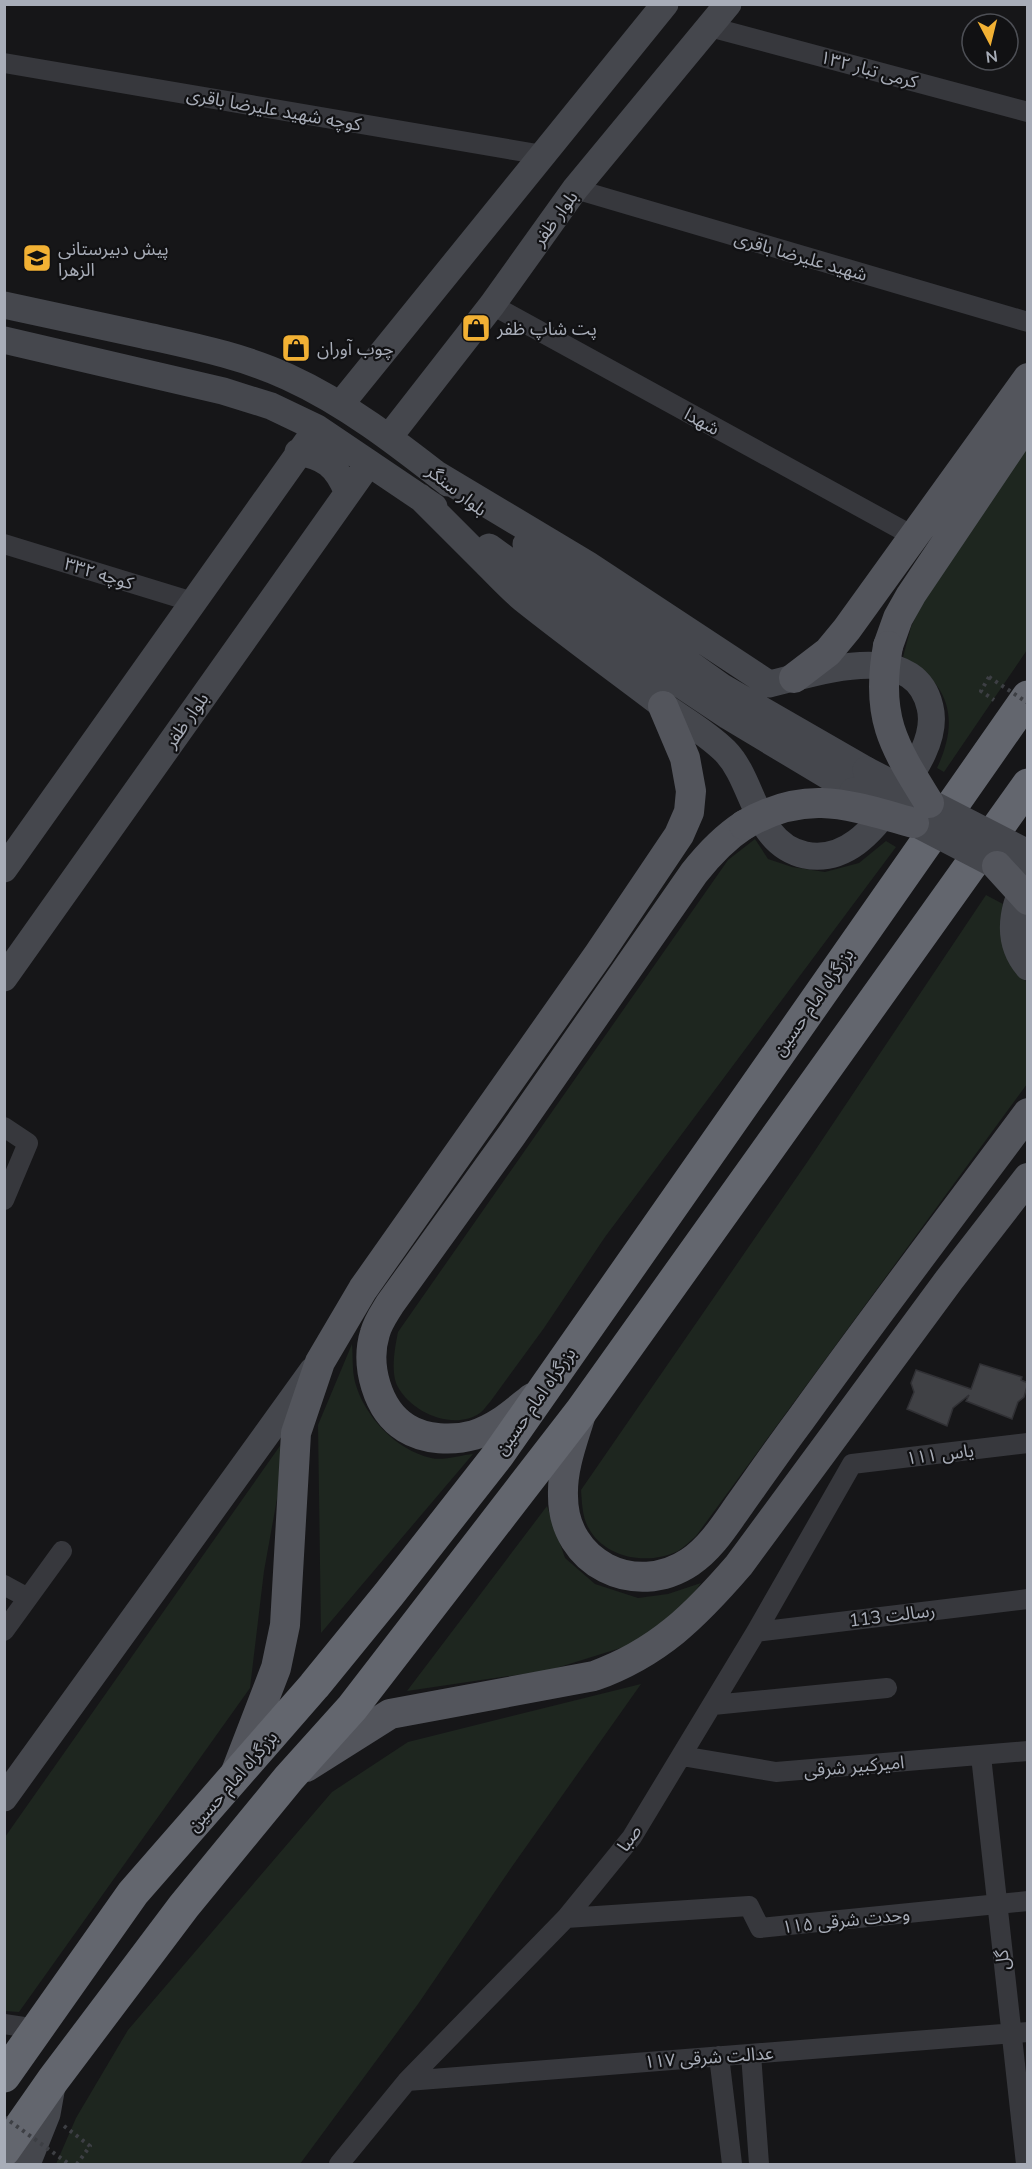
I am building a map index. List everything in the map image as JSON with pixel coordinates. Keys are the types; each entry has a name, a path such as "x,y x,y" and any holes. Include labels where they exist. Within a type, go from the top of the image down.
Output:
{"highway":[{"name":"بزرگراه امام حسین","path":"4,2076 133,1893 314,1686 498,1455 1028,697"},
{"path":"4,2150 53,2080 184,1906 289,1778 352,1708 582,1410 1028,785"}],"main road":[{"path":"340,405 665,4"},
{"name":"بلوار ظفر","path":"389,437 492,305 575,189 728,4"},
{"name":"بلوار سنگر","path":"4,305 233,357 289,377 340,405 389,437 569,578 722,687 860,781"},
{"name":"بلوار سنگر","path":"4,340 223,391 271,406 316,428 420,497 656,668 728,716 860,781"},
{"path":"364,374 362,387 369,405 387,415 409,412"},
{"path":"794,678 816,663 838,641 1028,378"},
{"path":"922,813 886,715 883,674 888,646 898,618 911,595 1028,421"},
{"path":"4,869 316,428"},
{"path":"298,452 315,455 329,463 341,476 347,491"},
{"name":"بلوار ظفر","path":"4,978 369,463"},
{"path":"420,497 521,597 726,752 735,764 769,832 785,846 803,854 828,856 846,850 867,834 894,801 922,755 931,724 931,708 926,693 915,680 900,670 868,665 845,666 823,669 770,684 587,564 435,472"},
{"path":"232,1781 276,1668 285,1625 296,1433 320,1362 363,1289 599,954 679,835 689,812 691,791 685,758 663,706"},
{"path":"860,781 922,813 1015,853 1028,879 1018,900 1013,925 1017,949 1028,967"},
{"path":"544,1389 495,1428 471,1436 449,1438 426,1436 406,1428 391,1414 380,1396 374,1380 371,1359 374,1334 390,1304 511,1136 694,873 717,846 762,814 798,803 815,802 922,813"},
{"path":"1015,853 1028,900"},
{"path":"582,1410 566,1462 563,1497 566,1520 573,1537 584,1553 596,1564 634,1577 665,1574 690,1562 716,1538 824,1387 1028,1113"},
{"path":"289,1778 390,1714 594,1676 620,1667 681,1626 739,1565 1028,1178"},
{"path":"9,1782 328,1349"},
{"path":"27,2164 47,2114 53,2080"}],"street":[{"name":"کرمی تبار ۱۳۲","path":"710,27 1028,112"},
{"name":"کوچه شهید علیرضا باقری","path":"4,63 543,155"},
{"name":"شهید علیرضا باقری","path":"575,189 1028,322"},
{"name":"شهدا","path":"492,305 913,536"},
{"name":"کوچه ۳۳۲","path":"4,544 193,602"},
{"path":"4,1127 28,1143 4,1200"},
{"name":"یاس ۱۱۱","path":"852,1464 1028,1443"},
{"name":"صبا","path":"339,2164 407,2081 566,1918 632,1837 713,1705 852,1464"},
{"path":"4,1631 62,1551"},
{"path":"4,1585 28,1598"},
{"name":"رسالت 113","path":"756,1632 1028,1599"},
{"path":"713,1705 888,1688"},
{"name":"امیرکبیر شرقی","path":"682,1756 776,1772 1028,1751"},
{"name":"گل","path":"981,1756 996,1905 1019,2032 1026,2164"},
{"path":"996,1905 1028,1902"},
{"name":"۱۱۵ وحدت شرقی","path":"566,1918 749,1906 760,1928 996,1905"},
{"path":"4,2024 37,2029"},
{"name":"۱۱۷ عدالت شرقی","path":"407,2081 1019,2032"},
{"path":"751,2054 759,2164"},
{"path":"719,2056 732,2164"}],"path":[{"path":"981,691 989,677 1028,703"},
{"path":"47,2114 90,2146 77,2164"},
{"path":"4,2117 69,2164"}],"shaded area":[{"path":"1027,445 1027,650 944,772 937,768 948,734 949,718 946,704 931,679 903,657 911,627 923,601"},
{"path":"755,839 768,859 792,867 825,872 859,863 886,841 896,847 605,1237 544,1328 490,1402 480,1413 458,1420 446,1420 423,1411 404,1396 394,1375 398,1332 728,860"},
{"path":"986,895 1003,904 1002,930 1006,953 1027,982 1027,1084 696,1536 678,1551 653,1558 627,1556 604,1546 595,1538 586,1523 581,1490 808,1161"},
{"path":"352,1344 354,1377 359,1395 383,1430 406,1448 431,1458 473,1454 321,1633 318,1425"},
{"path":"282,1443 284,1460 264,1571 250,1688 19,2012 5,2011 5,1837"},
{"path":"547,1506 565,1558 595,1584 638,1598 668,1594 701,1583 668,1628 627,1646 550,1670 407,1691"},
{"path":"641,1684 418,2004 300,2164 56,2164 76,2118 128,2030 332,1792 408,1742"}],"building":[{"path":"980,1364 1022,1377 1021,1380 1028,1383 1024,1397 1018,1402 1012,1419 966,1401 969,1395 953,1408 947,1426 907,1409 914,1392 911,1383 916,1370 971,1389"}],"place":[{"name":"پیش دبیرستانی الزهرا","path":"37,258"},
{"name":"پت شاپ ظفر","path":"476,328"},
{"name":"چوب آوران","path":"296,348"}]}
